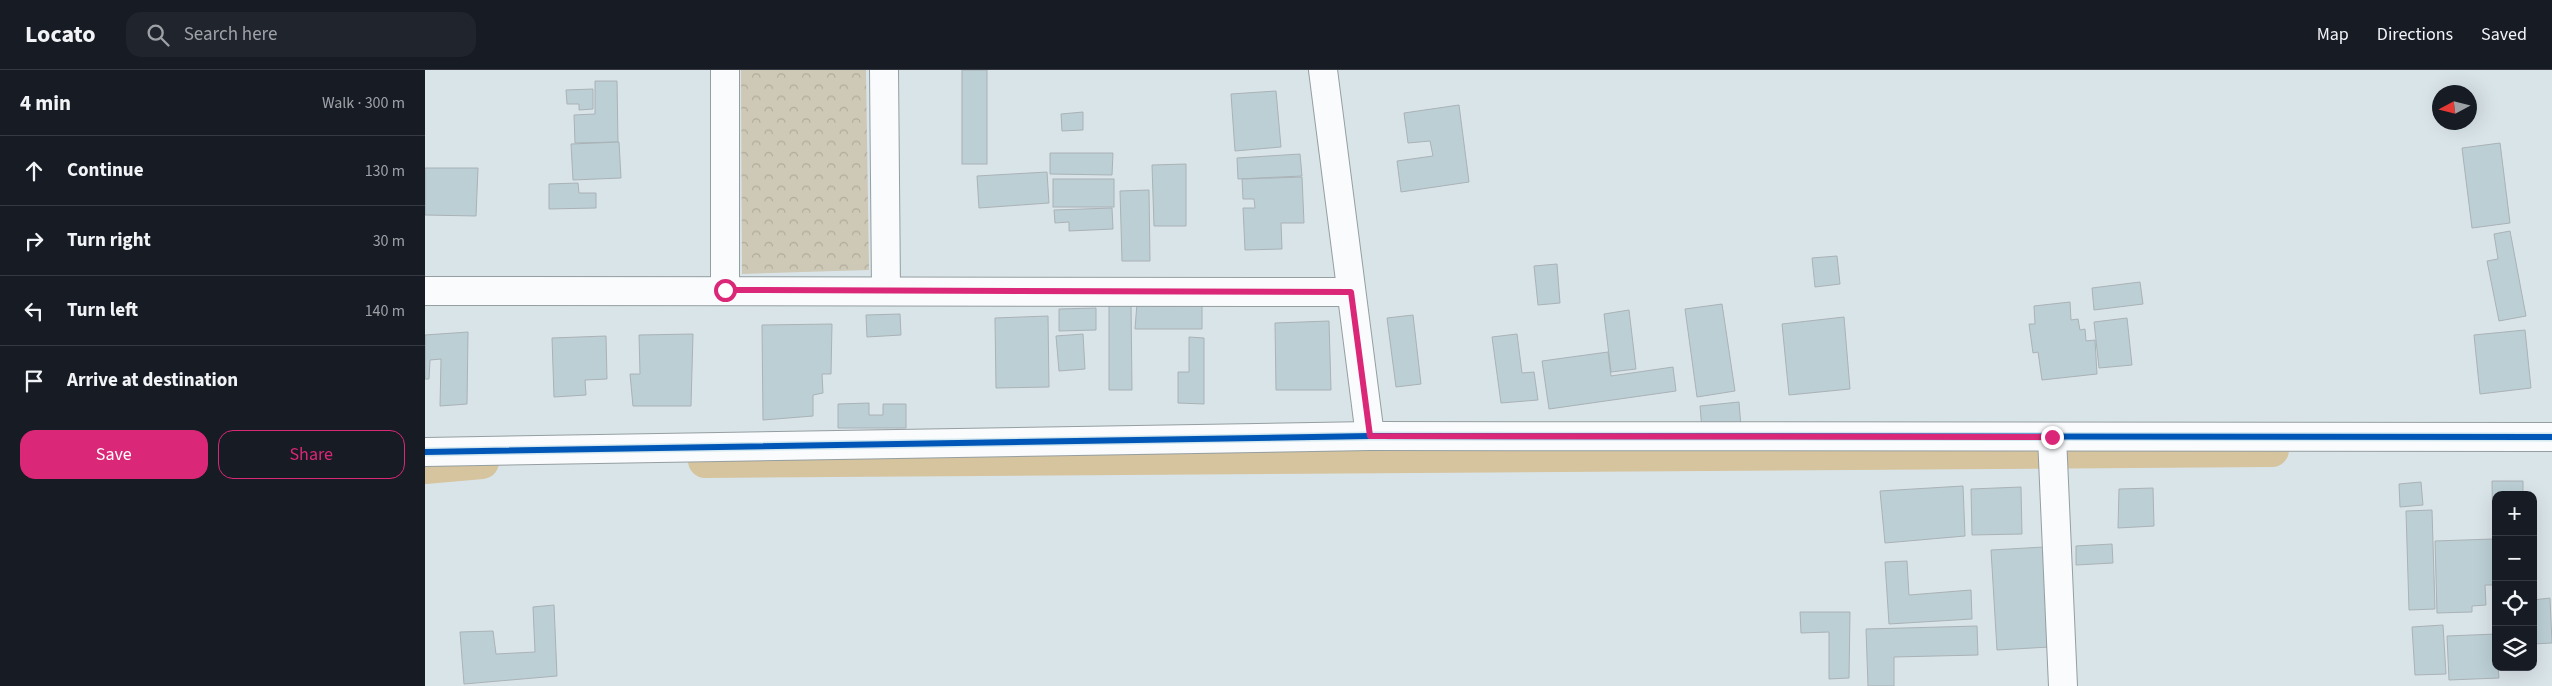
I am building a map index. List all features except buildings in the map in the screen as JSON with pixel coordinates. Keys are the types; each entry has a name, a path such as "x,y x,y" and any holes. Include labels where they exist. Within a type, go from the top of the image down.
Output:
{"street":[{"path":"725,70 725,290"},
{"path":"884,70 886,290"},
{"path":"1323,70 1370,436"},
{"path":"425,291 1351,292"},
{"path":"425,452 1370,436 2552,437"},
{"path":"2052,437 2063,686"}],"green space":[{"path":"741,70 866,70 869,270 742,274"}],"waterway":[{"path":"705,461 2272,450"},
{"path":"425,467 482,462"}],"cycle path":[{"path":"425,452 1370,436 2552,437"}],"route":[{"path":"725,290 1351,292 1370,436 2052,437"}]}
